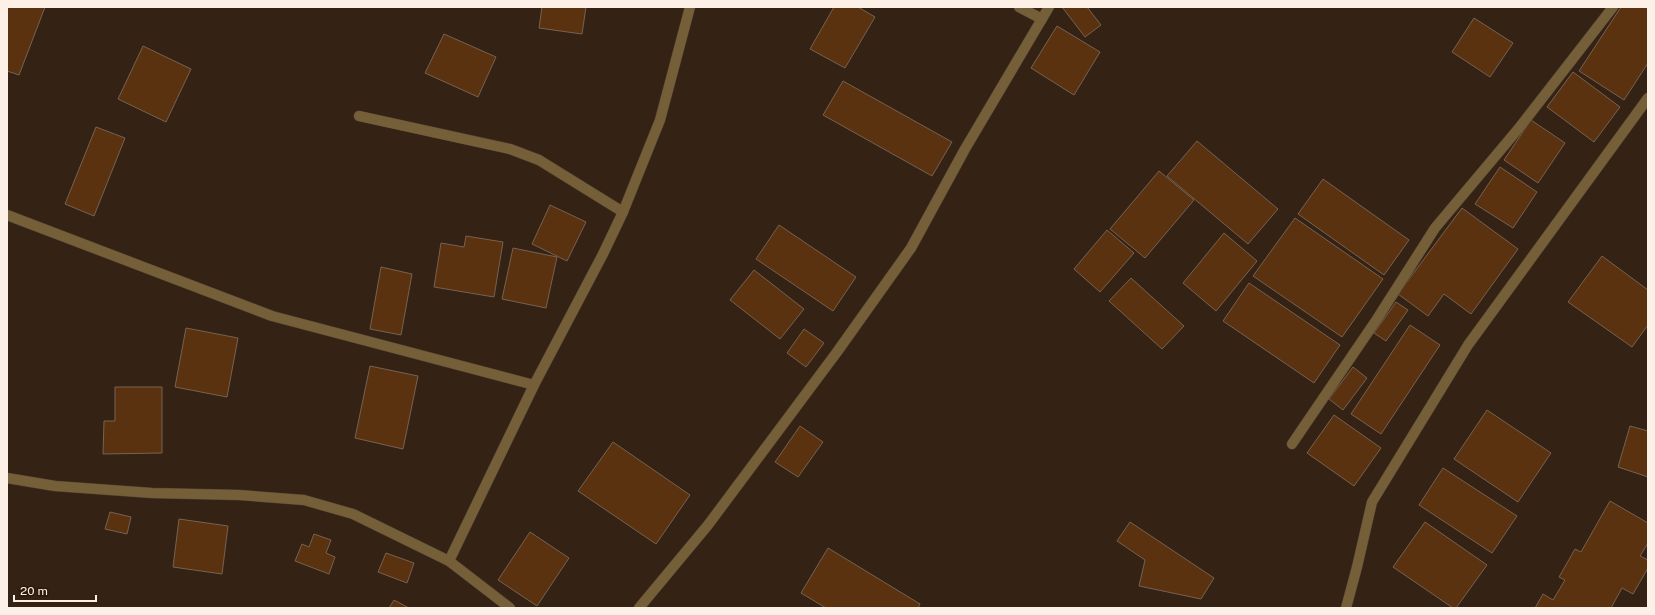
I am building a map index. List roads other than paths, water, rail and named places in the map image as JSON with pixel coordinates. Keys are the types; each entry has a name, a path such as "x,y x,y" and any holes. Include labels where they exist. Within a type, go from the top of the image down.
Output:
{"street":[{"path":"449,561 534,385 603,254 623,212 660,120 690,7"},
{"path":"1019,7 1042,19"},
{"path":"639,608 708,526 837,352 911,248 965,149 1049,7"},
{"path":"1292,444 1377,319 1435,228 1519,128 1612,7"},
{"path":"1346,608 1372,502 1468,345 1648,98"},
{"path":"360,116 510,149 539,160 623,212"},
{"path":"7,215 272,316 534,385"},
{"path":"7,478 55,486 152,493 239,494 304,500 352,514 449,561 510,608"}]}
